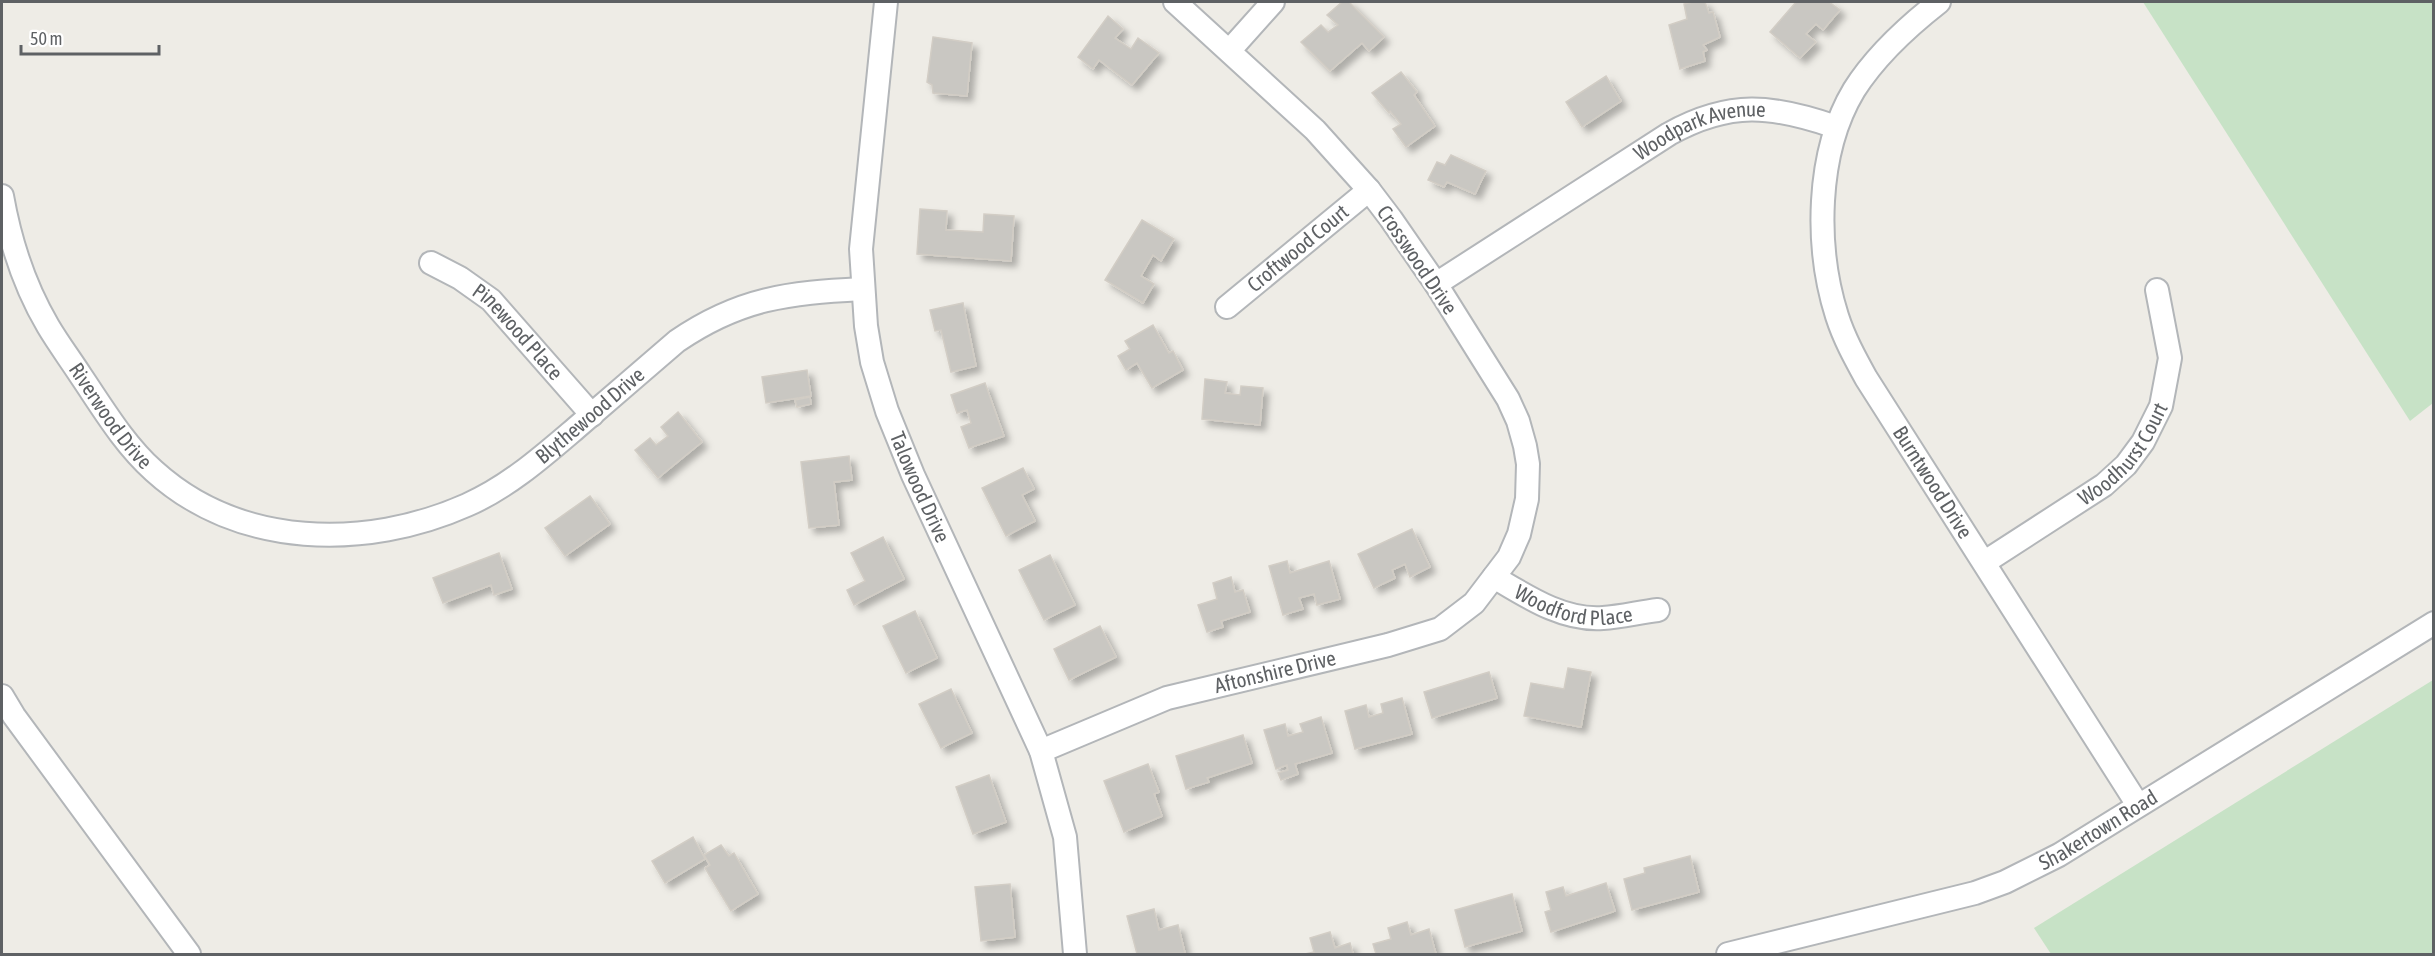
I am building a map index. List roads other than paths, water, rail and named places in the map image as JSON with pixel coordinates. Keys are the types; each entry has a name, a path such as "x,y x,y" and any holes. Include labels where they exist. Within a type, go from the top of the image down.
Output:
{"street":[{"name":"Talowood Drive","path":"886,2 863,212 862,289 872,362 887,411 913,475 1041,751 1065,837 1076,954"},
{"name":"Crosswood Drive","path":"1175,2 1316,130 1369,190 1436,285 1508,399 1518,421 1525,446 1528,482 1524,517 1509,557 1494,576"},
{"path":"1230,50 1273,2"},
{"path":"1836,127 1854,90 1877,60 1908,27 1939,2"},
{"name":"Woodpark Avenue","path":"1436,285 1669,134 1698,120 1732,111 1766,109 1798,114 1836,127"},
{"name":"Burntwood Drive","path":"1836,127 1825,175 1823,233 1825,260 1837,317 1847,344 1866,378 2138,805"},
{"name":"Croftwood Court","path":"1227,307 1369,190"},
{"name":"Riverwood Drive","path":"2,196 7,228 47,324 120,435 139,456 156,473 186,495 235,521 287,533 313,536"},
{"name":"Pinewood Place","path":"431,263 460,278 491,300 592,415"},
{"name":"Blythewood Drive","path":"313,536 392,529 432,519 467,505 500,488 541,458 677,341 698,327 737,308 783,295 862,289"},
{"name":"Woodhurst Court","path":"1985,562 2104,485 2126,465 2144,442 2161,406 2170,358 2157,290"},
{"name":"Woodford Place","path":"1494,576 1536,602 1573,615 1600,618 1658,610"},
{"name":"Aftonshire Drive","path":"1041,751 1167,698 1388,645 1440,629 1474,603 1494,576"},
{"name":"Shakertown Road","path":"1728,954 1937,903 1995,885 2050,860 2433,623"},
{"path":"2,696 189,954"}]}
